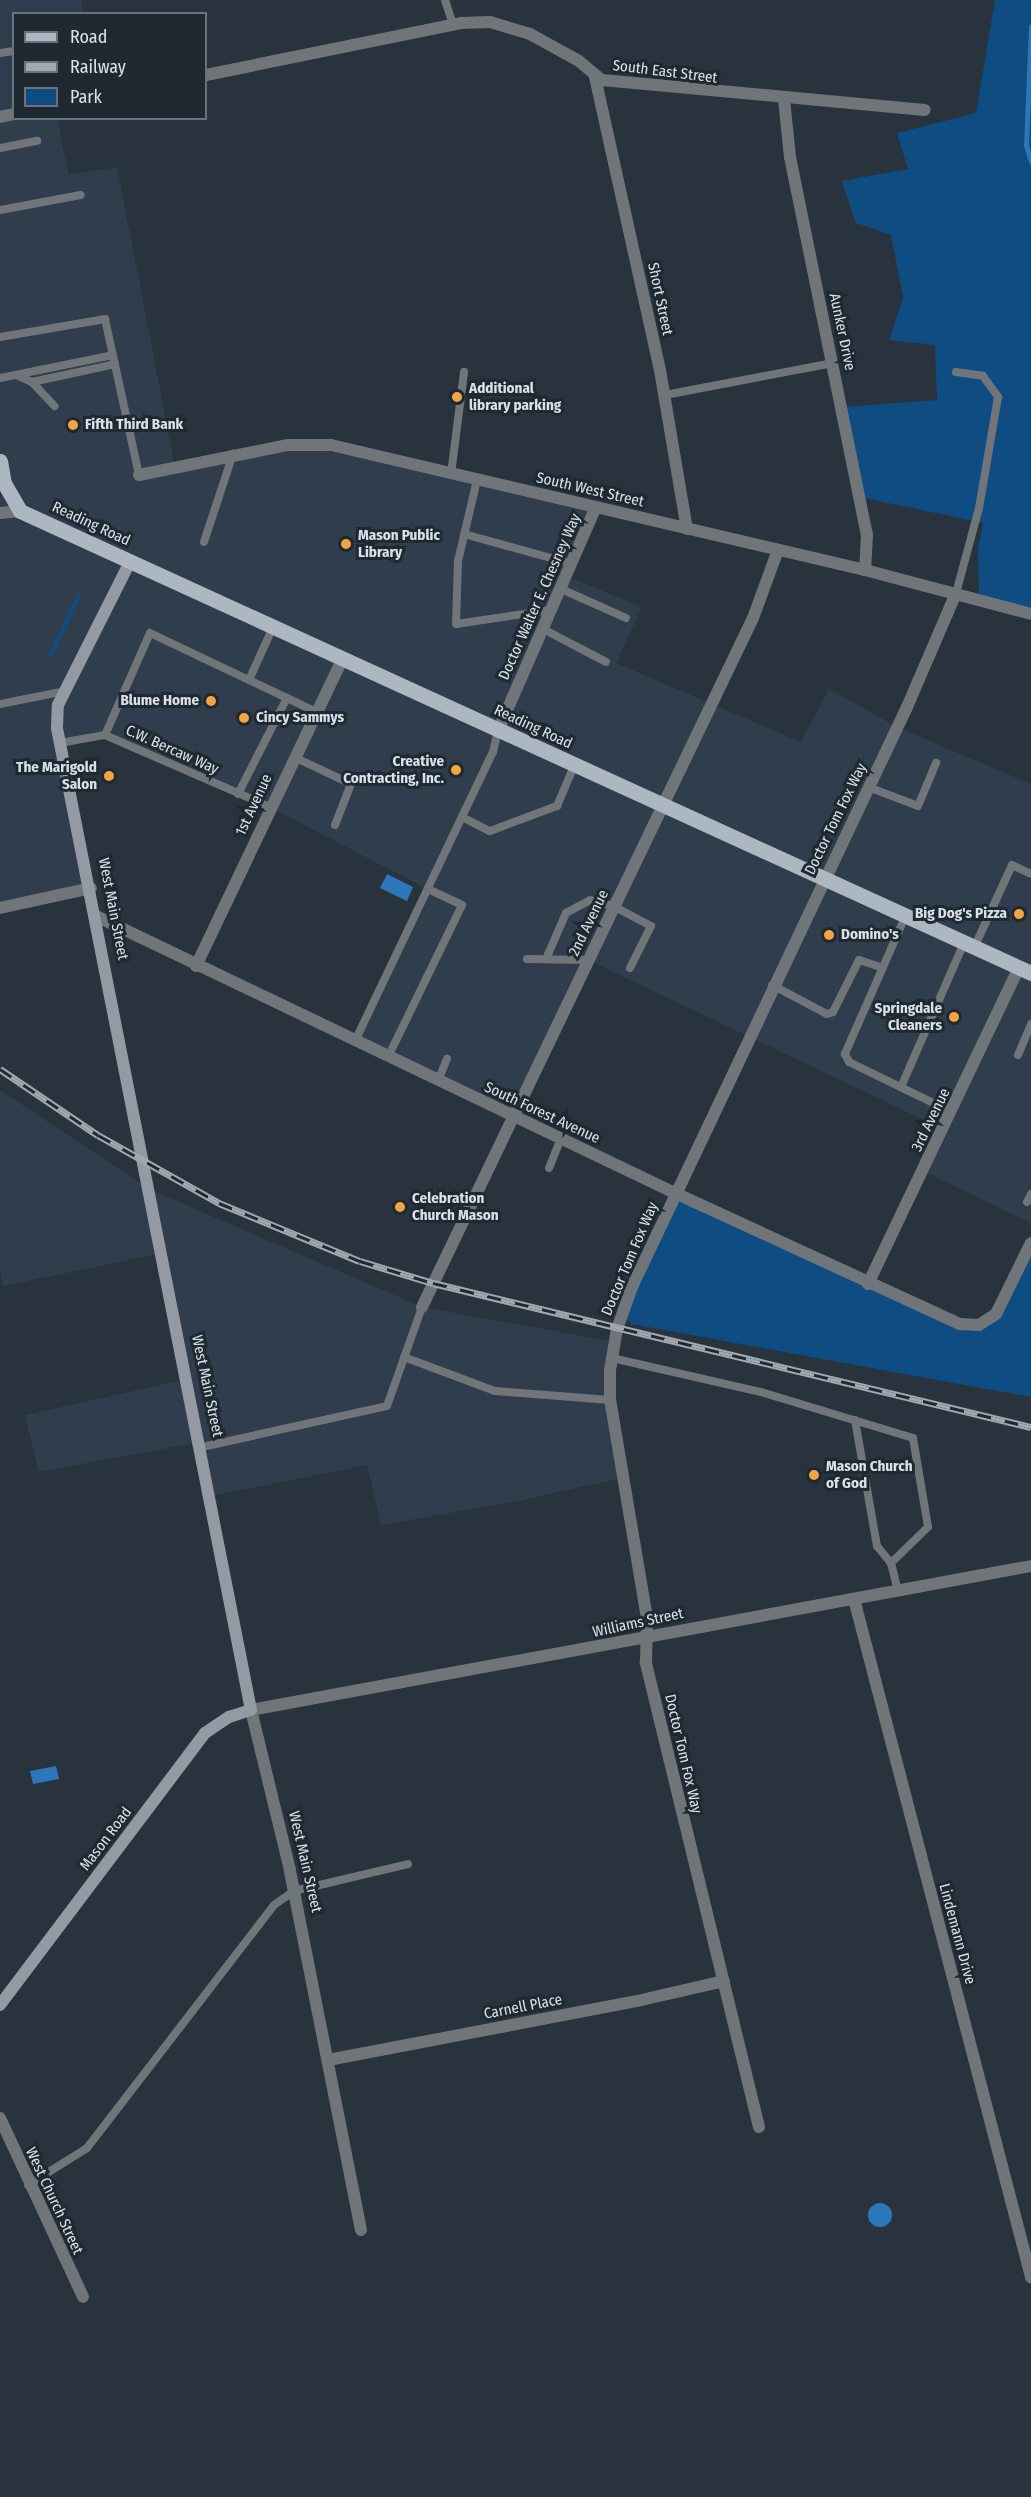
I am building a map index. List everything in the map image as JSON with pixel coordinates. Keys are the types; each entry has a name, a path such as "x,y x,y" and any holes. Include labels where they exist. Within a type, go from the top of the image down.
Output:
{"main road":[{"path":"0,461 2,484 20,510"},
{"name":"Reading Road","path":"20,510 574,766 1025,970"},
{"name":"West Main Street","path":"130,562 58,705 60,743 202,1447 251,1710"},
{"name":"Mason Road","path":"0,2005 205,1733 229,1717 251,1710"}],"street":[{"name":"South East Street","path":"207,75 453,25 490,22 522,32 579,61 595,77 784,99 925,110"},
{"name":"Short Street","path":"595,77 665,395 687,529"},
{"name":"Aunker Drive","path":"784,99 790,157 867,534 865,570"},
{"name":"South West Street","path":"139,475 233,454 319,444 865,570 1031,614"},
{"name":"Doctor Walter E. Chesney Way","path":"498,731 596,507"},
{"path":"0,513 20,510"},
{"name":"2nd Avenue","path":"422,1307 753,618 778,550"},
{"name":"Doctor Tom Fox Way","path":"759,2127 646,1662 642,1581 610,1400 612,1358 626,1303 675,1193 868,787 956,594"},
{"name":"1st Avenue","path":"196,966 343,658"},
{"path":"0,908 91,888"},
{"name":"South Forest Avenue","path":"96,916 196,966 675,1193 868,1284 960,1324 979,1325 996,1314 1007,1297 1031,1243"},
{"name":"3rd Avenue","path":"868,1284 1025,970"},
{"name":"Williams Street","path":"251,1710 1031,1566"},
{"name":"Lindemann Drive","path":"854,1599 1031,2277"},
{"name":"West Main Street","path":"251,1710 294,1891 361,2230"},
{"name":"Carnell Place","path":"328,2060 638,2001 724,1981"},
{"name":"West Church Street","path":"0,2118 28,2185 83,2297"}],"lane":[{"path":"445,0 453,25"},
{"path":"0,148 37,141"},
{"path":"0,210 81,195"},
{"path":"0,337 105,319 139,475"},
{"path":"0,378 114,359"},
{"path":"32,382 114,359"},
{"path":"665,395 833,363"},
{"path":"451,474 464,372"},
{"path":"956,372 983,376 998,396 979,508 956,594"},
{"path":"15,375 32,382 54,406"},
{"path":"204,542 233,454"},
{"path":"477,480 458,561 456,624 551,610"},
{"path":"464,534 572,564"},
{"path":"561,589 626,618"},
{"path":"249,680 273,627"},
{"path":"543,629 606,662"},
{"path":"105,735 150,633 316,712"},
{"path":"0,704 65,691"},
{"path":"238,794 287,698"},
{"path":"355,1041 493,752 498,731"},
{"name":"C.W. Bercaw Way","path":"60,743 105,735 270,807"},
{"path":"294,757 351,784 335,825"},
{"path":"868,787 918,806 936,763"},
{"path":"462,817 490,831 557,806 574,766"},
{"path":"901,1087 969,945 1012,865 1031,874"},
{"path":"388,1057 462,905 428,889"},
{"path":"546,959 566,913 590,900 613,906 651,926 630,968"},
{"path":"905,917 845,1054 849,1062 952,1112"},
{"path":"527,959 588,960"},
{"path":"770,990 827,1014 833,1012 859,960 883,968"},
{"path":"1018,1055 1031,1024"},
{"path":"438,1081 447,1059"},
{"path":"549,1168 561,1139"},
{"path":"202,1447 387,1406 422,1307"},
{"path":"404,1357 495,1391 610,1400"},
{"path":"612,1358 761,1392 913,1438 928,1527 891,1563"},
{"path":"855,1420 877,1546 891,1563 898,1591"},
{"path":"28,2185 87,2148 274,1905 294,1891 408,1864"}],"shaded area":[{"path":"0,0 81,0 84,12 12,12 12,120 57,120 69,175 117,167 175,467 319,444 596,507 566,576 642,607 616,663 801,742 829,689 897,727 1031,784 1031,1223 923,1171 943,1129 588,960 512,1116 355,1041 427,889 270,807 105,735 60,743 91,888 0,908"},
{"path":"387,874 413,887 407,901 380,888"},
{"path":"0,1090 149,1189 422,1307 615,1342 610,1370 622,1478 513,1502 381,1525 367,1465 211,1496 200,1442 39,1472 25,1415 187,1379 162,1253 3,1286 0,1270"},
{"path":"56,1766 59,1779 33,1784 30,1771"},
{"path":"880,2203 888,2207 892,2215 888,2223 880,2227 872,2223 868,2215 872,2207"}],"green space":[{"path":"995,0 1031,0 1031,615 979,600 978,550 983,523 860,497 842,407 937,400 935,345 889,340 903,298 891,235 856,223 842,181 908,169 897,133 976,113"},
{"path":"78,593 81,595 53,656 49,654"},
{"path":"675,1193 960,1324 986,1322 1031,1243 1031,1397 631,1324 622,1312"}],"waterway":[{"path":"1031,26 1026,145 1031,161"}],"railway":[{"path":"0,1069 98,1135 219,1203 360,1261 433,1283 1031,1427"}],"place":[{"name":"Additional library parking","path":"457,397"},
{"name":"Fifth Third Bank","path":"73,425"},
{"name":"Mason Public Library","path":"346,544"},
{"name":"Blume Home","path":"211,701"},
{"name":"Cincy Sammys","path":"244,718"},
{"name":"Creative Contracting, Inc.","path":"456,770"},
{"name":"The Marigold Salon","path":"109,776"},
{"name":"Big Dog's Pizza","path":"1019,914"},
{"name":"Domino's","path":"829,935"},
{"name":"Springdale Cleaners","path":"954,1017"},
{"name":"Celebration Church Mason","path":"400,1207"},
{"name":"Mason Church of God","path":"814,1475"}]}
